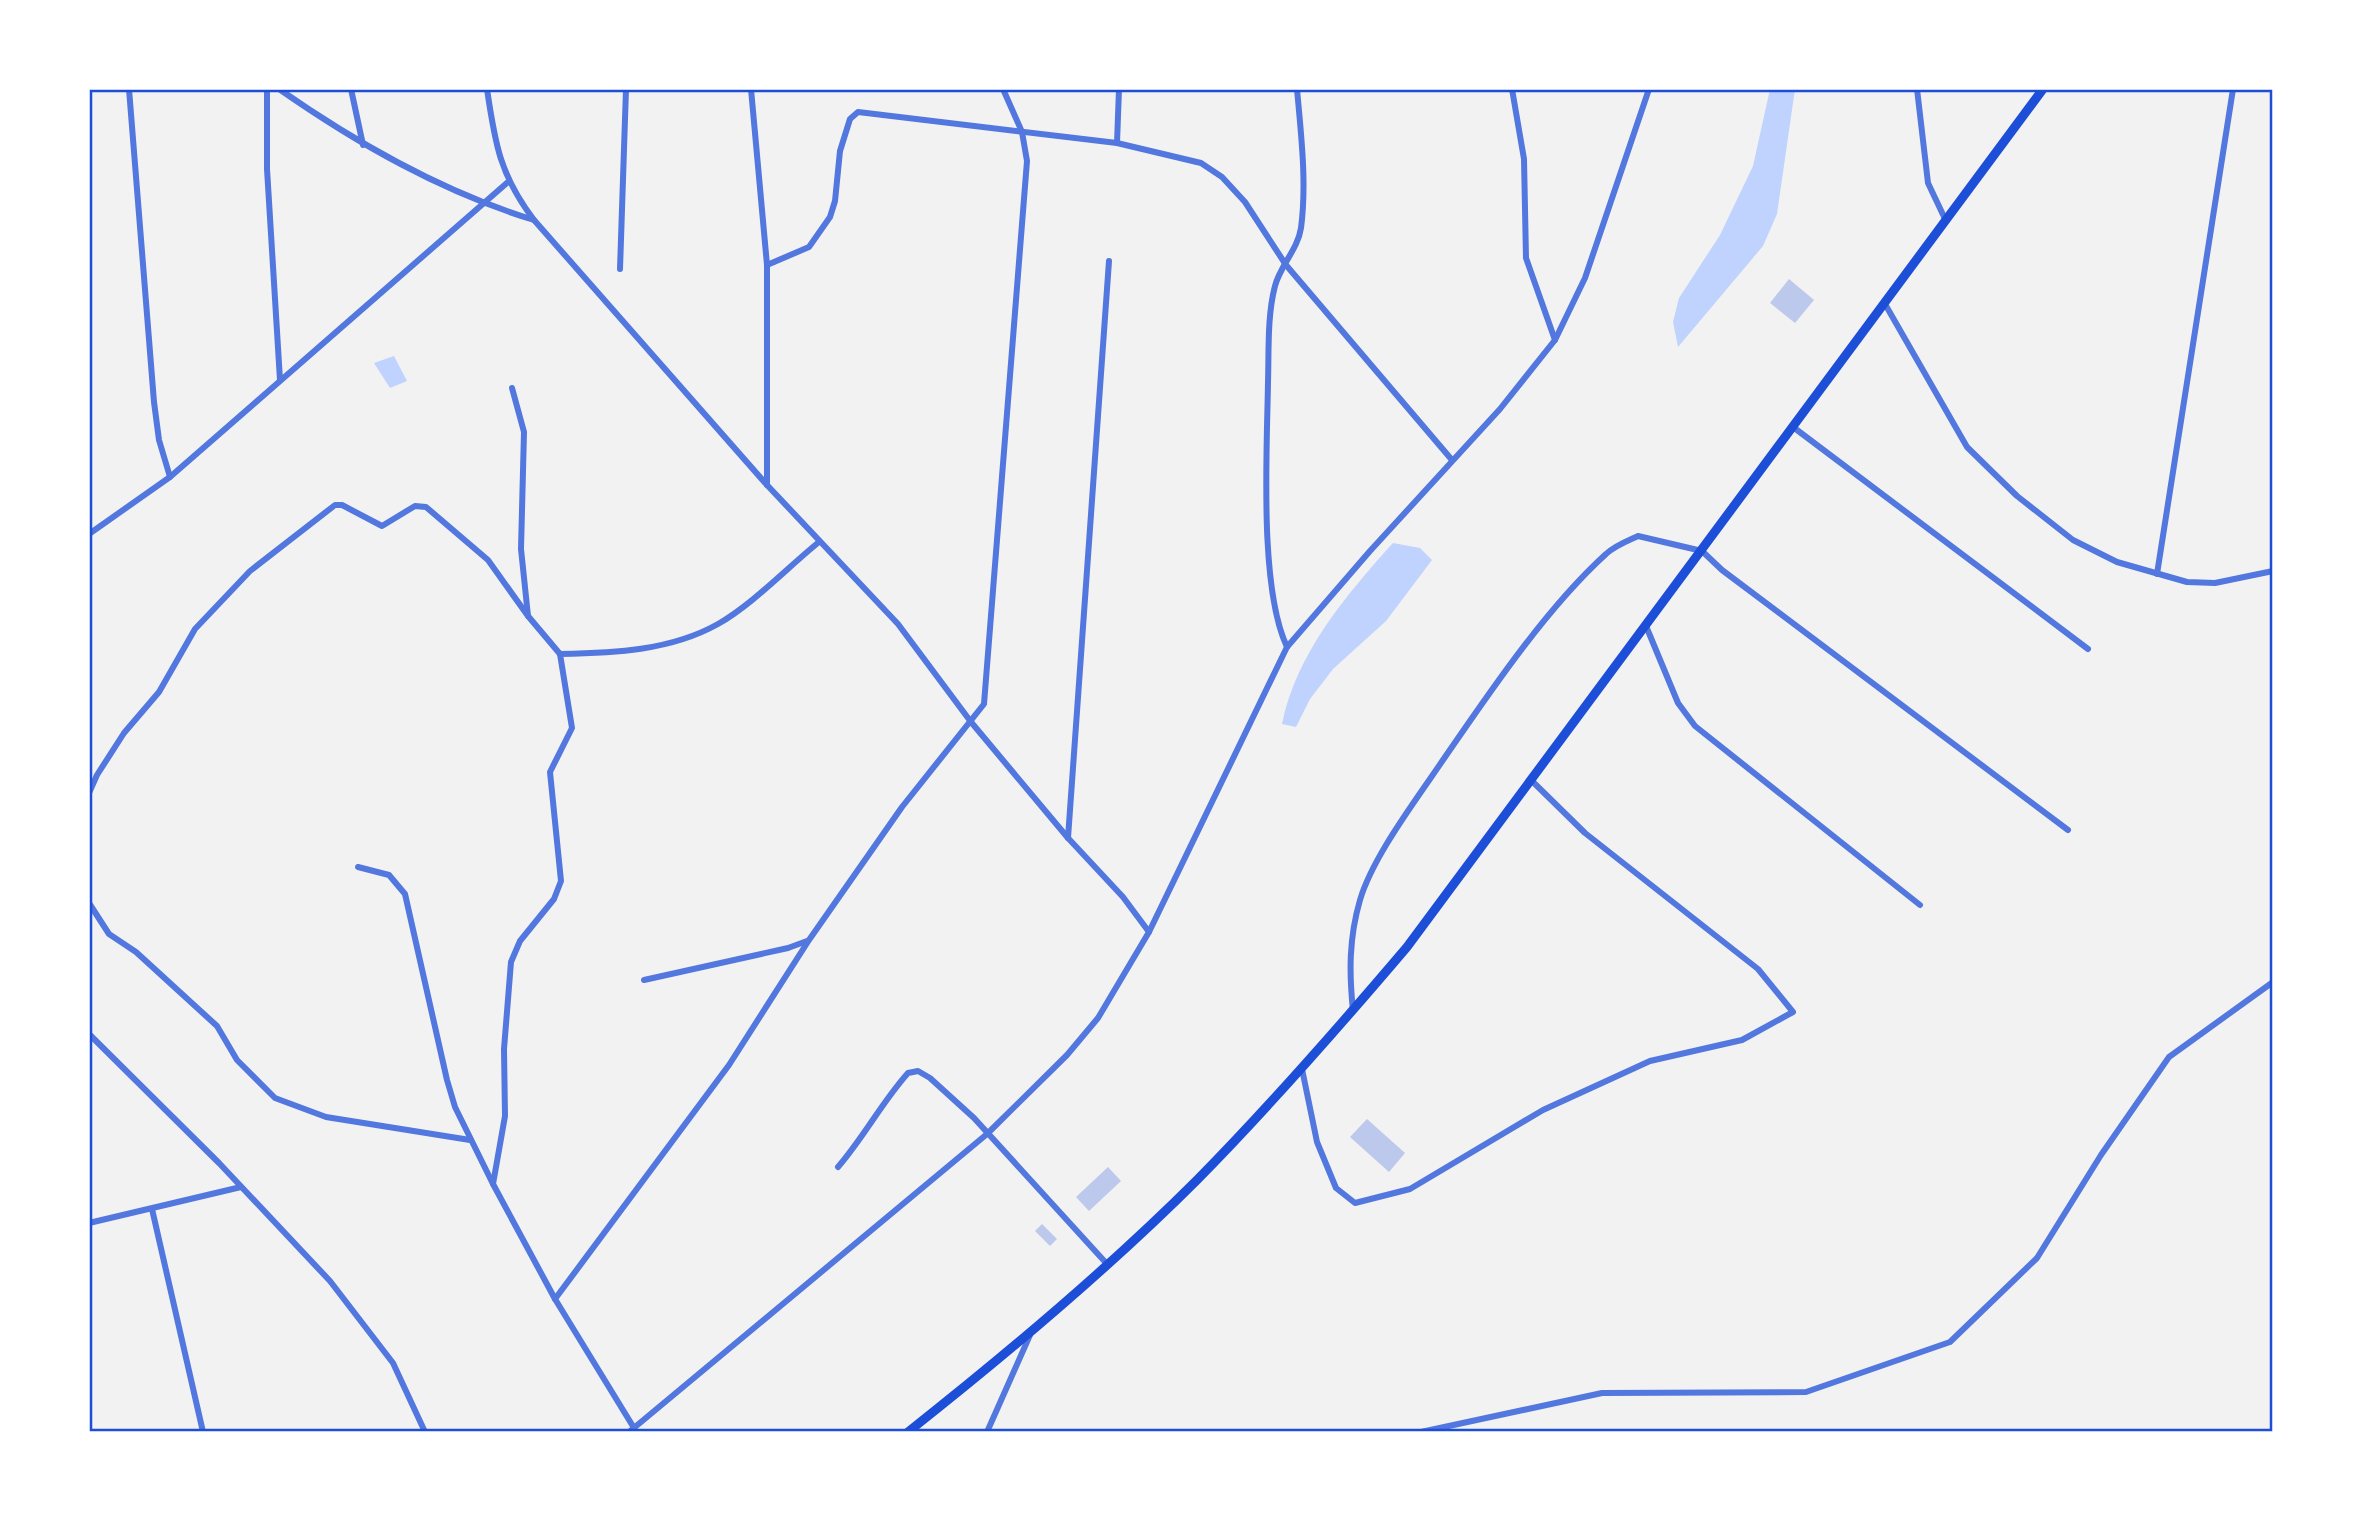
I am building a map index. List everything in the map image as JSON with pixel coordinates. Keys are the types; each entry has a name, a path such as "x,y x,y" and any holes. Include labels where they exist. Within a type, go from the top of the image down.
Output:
{"main road":[{"path":"908,1432 1107,1264 1194,1183 1353,1011 1407,947 1532,781 2043,89"}],"street":[{"path":"129,89 154,402 159,440 170,477"},
{"path":"267,89 267,169 280,380"},
{"path":"279,89 363,145 483,205 534,220"},
{"path":"351,89 363,145"},
{"path":"487,89 494,134 508,182 534,220 767,485 919,648 971,722 1068,838 1123,897 1149,933"},
{"path":"620,268 626,89"},
{"path":"751,89 768,265 767,485"},
{"path":"555,1299 729,1065 809,940 902,807 984,704 988,690 1027,161 1022,132 1003,89"},
{"path":"1118,144 1119,89"},
{"path":"1287,647 1279,630 1272,567 1267,437 1269,336 1275,285 1301,230 1302,142 1297,89"},
{"path":"1512,89 1524,159 1526,258 1555,340"},
{"path":"358,867 388,875 405,894 447,1080 470,1140 555,1299 631,1430 987,1134 1067,1055 1098,1018 1149,933 1287,647 1500,409 1555,340 1586,278 1649,89"},
{"path":"1917,89 1928,183 1946,221"},
{"path":"2157,574 2233,89"},
{"path":"768,265 809,247 830,217 835,201 840,151 850,119 858,112 1118,144 1201,163 1222,177 1245,202 1286,265 1452,460"},
{"path":"89,534 170,477 508,182"},
{"path":"1068,838 1109,261"},
{"path":"1885,304 1967,447 1982,464 2073,540 2117,562 2187,582 2215,583 2273,571"},
{"path":"512,388 524,432 521,549 528,616"},
{"path":"1793,427 2088,649"},
{"path":"89,793 97,775 124,733 159,692 195,629 250,571 334,505 342,505 382,526 415,506 426,507 488,560 528,616 560,654 572,728 550,772 561,881 554,899 520,941 511,962 503,1049 505,1116 493,1184"},
{"path":"1353,1011 1349,950 1361,897 1396,830 1479,709 1566,595 1608,552 1638,536 1702,551 1722,570 2068,830"},
{"path":"560,654 634,650 673,642 719,624 819,542"},
{"path":"1646,626 1678,703 1695,726 1920,905"},
{"path":"1302,1069 1317,1142 1336,1188 1355,1203 1410,1189 1543,1110 1638,1067 1742,1041 1793,1012 1758,969 1585,833 1532,781"},
{"path":"89,903 109,933 136,952 218,1026 237,1060 275,1098 326,1117 470,1140"},
{"path":"644,979 788,948 809,940"},
{"path":"1421,1432 1602,1393 1806,1392 1950,1342 2038,1258 2101,1155 2169,1057 2273,982"},
{"path":"89,1034 330,1281 378,1340 393,1363 425,1432"},
{"path":"838,1167 863,1138 908,1073 918,1072 930,1078 987,1134 1107,1264"},
{"path":"89,1223 241,1187"},
{"path":"152,1209 202,1432"},
{"path":"987,1432 1034,1327"}],"water":[{"path":"1770,89 1795,89 1777,214 1763,246 1678,347 1673,322 1679,298 1720,235 1753,166"},
{"path":"394,356 407,381 390,388 374,363"},
{"path":"1393,543 1420,548 1432,560 1386,621 1333,669 1310,699 1296,727 1282,724 1299,674 1325,627"}],"building":[{"path":"1789,279 1814,300 1795,323 1770,303"},
{"path":"1367,1119 1405,1153 1389,1172 1350,1137"},
{"path":"1108,1167 1121,1181 1089,1211 1076,1197"},
{"path":"1042,1224 1057,1239 1050,1246 1035,1231"}]}
